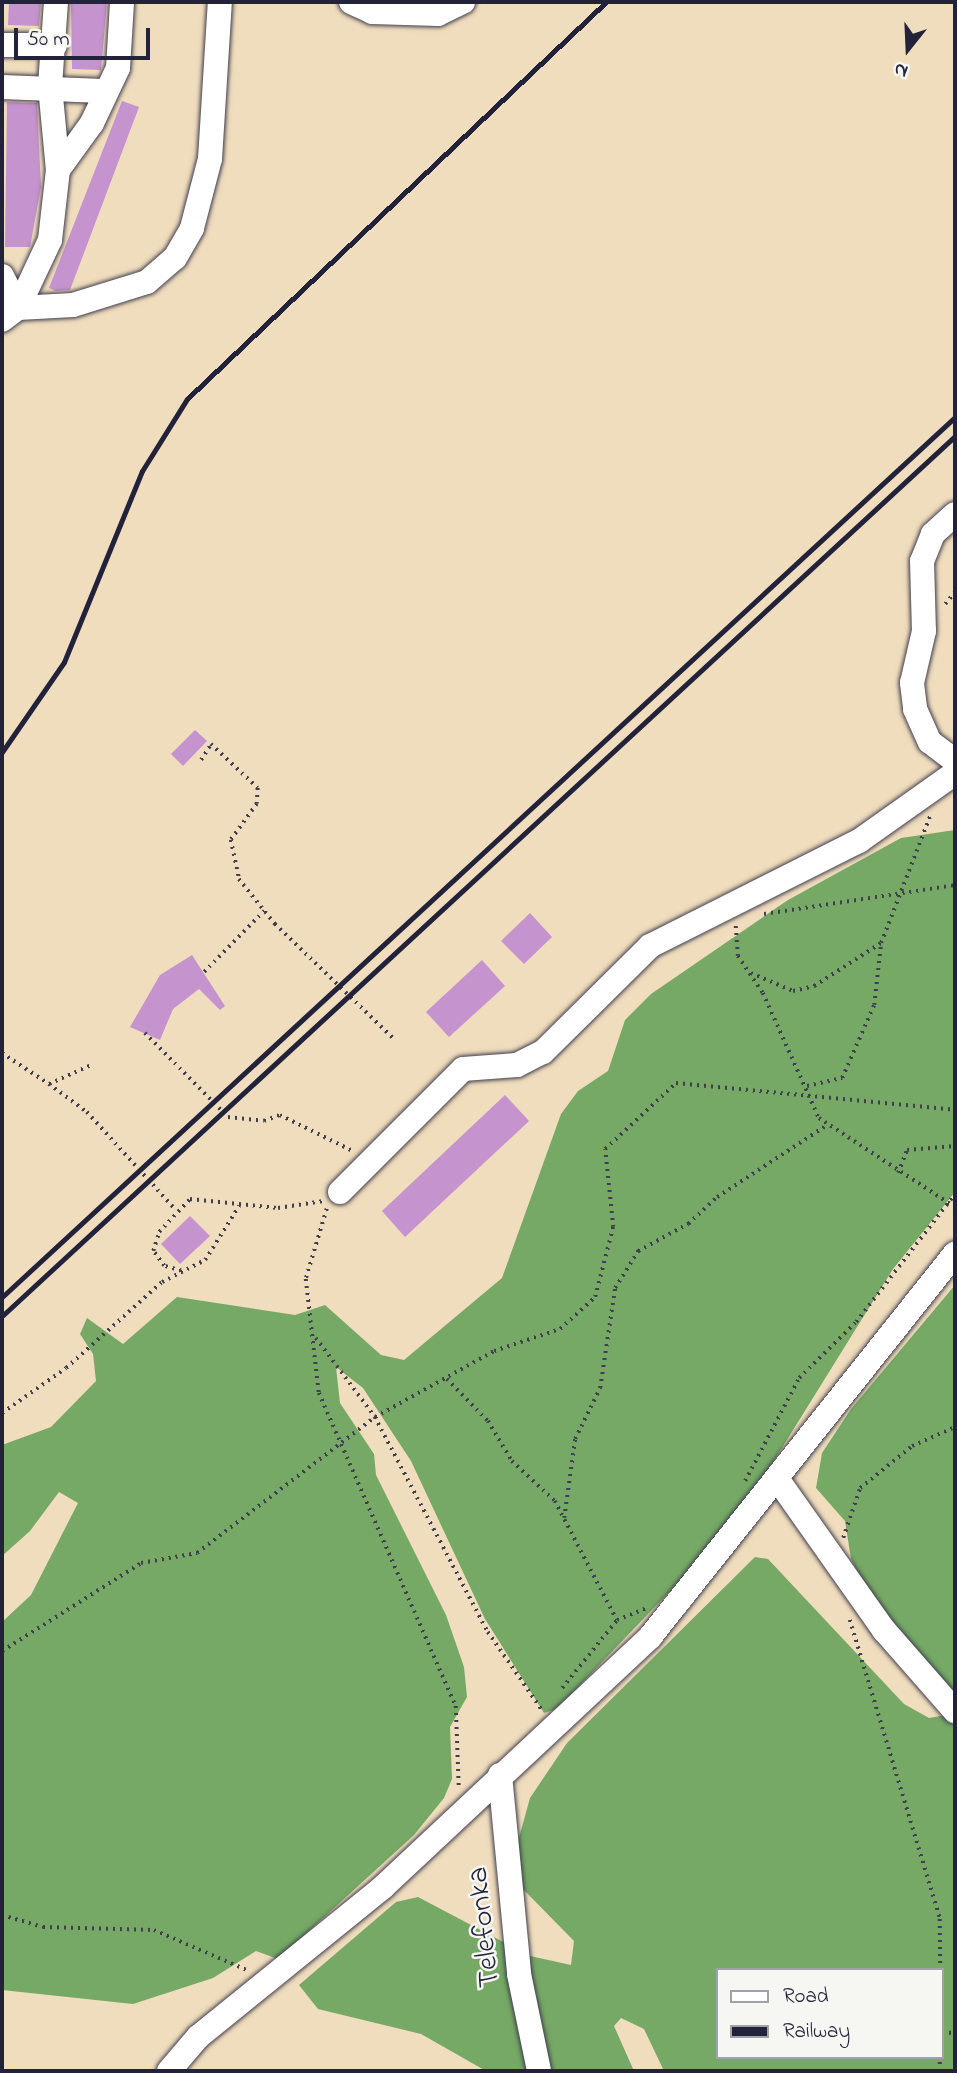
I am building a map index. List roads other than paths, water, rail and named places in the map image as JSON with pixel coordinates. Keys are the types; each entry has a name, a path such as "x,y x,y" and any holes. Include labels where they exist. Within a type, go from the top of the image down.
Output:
{"street":[{"path":"10,314 50,240 58,170 50,86 56,2"},
{"path":"58,170 92,122 103,91 118,68 122,2"},
{"path":"10,314 73,305 147,282 176,258 192,228 210,159 220,2"},
{"path":"351,2 372,12 438,14 463,2"},
{"path":"2,45 55,45"},
{"path":"2,87 50,86 103,91"},
{"path":"2,276 10,314"},
{"path":"955,514 933,534 922,561 924,631 912,683 915,709 930,742 955,761"},
{"path":"340,1192 463,1069 517,1065 543,1052 650,946 859,841 949,778"},
{"path":"169,2071 207,2029 274,1979 500,1775 549,1721 650,1637 778,1480 955,1254"},
{"path":"778,1480 835,1565 955,1711"},
{"name":"Telefonka","path":"500,1775 519,1974 539,2071"}],"railway":[{"path":"2,752 64,662 142,471 187,399 606,2"},
{"path":"2,1297 955,417"},
{"path":"2,1316 955,436"}]}
